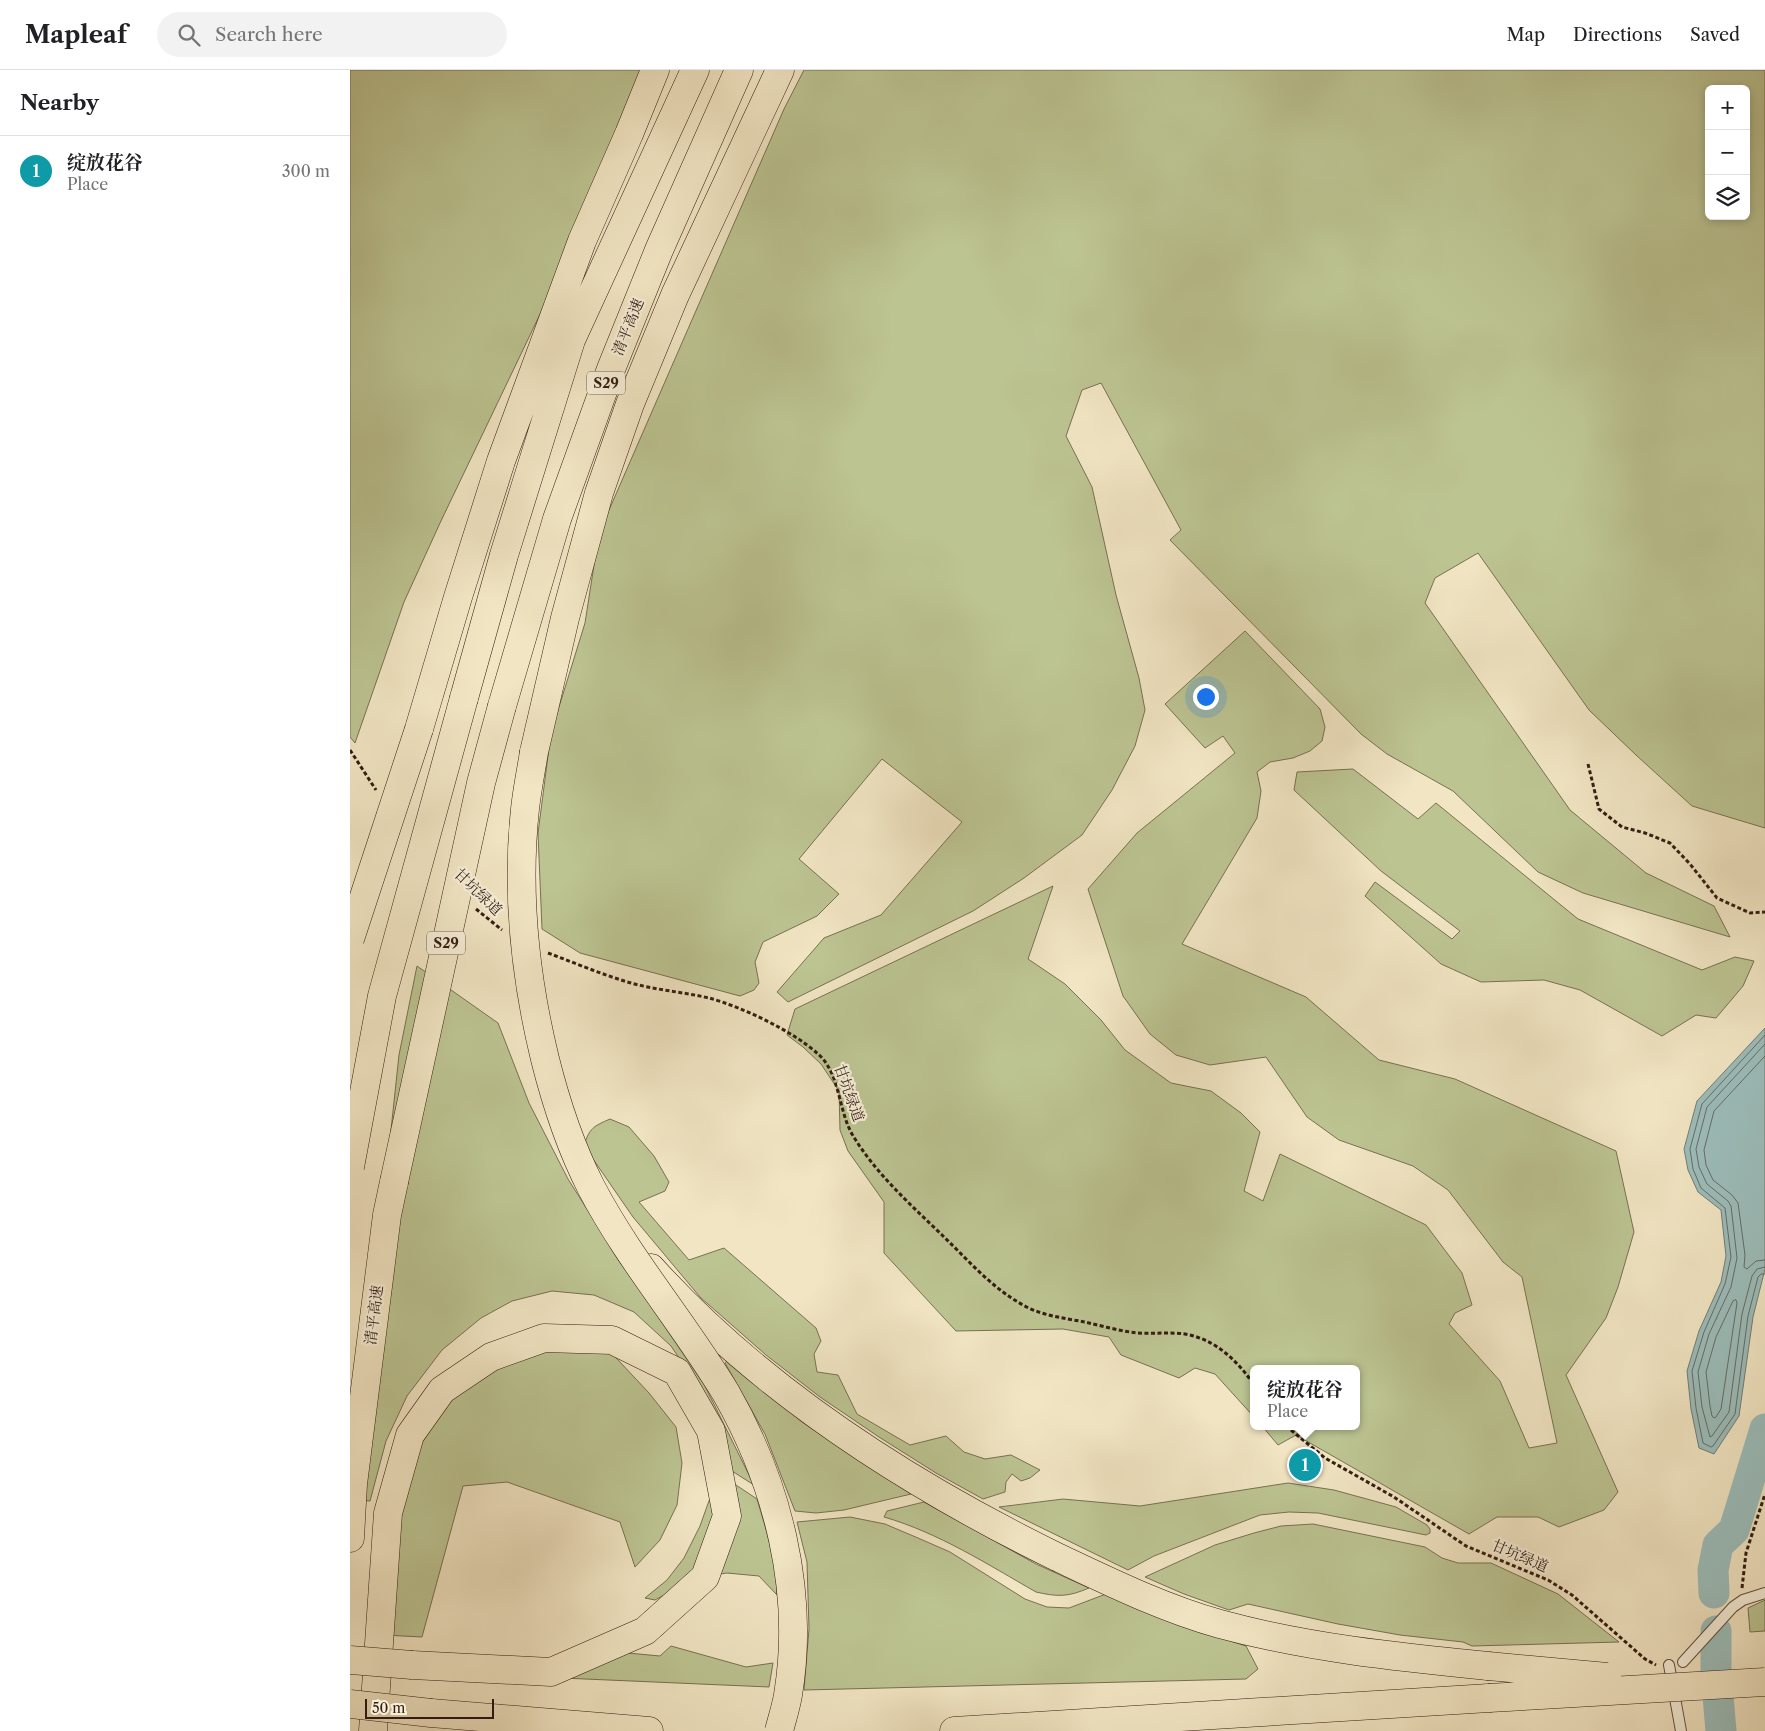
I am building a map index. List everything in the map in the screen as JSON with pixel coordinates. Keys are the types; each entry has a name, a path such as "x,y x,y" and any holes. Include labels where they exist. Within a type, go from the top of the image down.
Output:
{"highway":[{"path":"350,938 419,729 501,461 582,241 655,70"},
{"path":"350,1167 382,996 504,555 571,340 694,70"},
{"name":"清平高速","path":"350,1538 354,1475 387,1215 481,783 557,519 611,369 660,250 739,70"},
{"path":"779,1731 788,1698 794,1630 788,1562 772,1496 757,1455 725,1392 618,1232 591,1187 567,1132 552,1087 527,972 522,918 522,867 525,810 534,752 564,618 599,493 627,412 678,287 780,70"},
{"path":"618,1232 702,1320 754,1366 820,1419 880,1459 957,1504 1025,1541 1090,1573 1158,1603 1218,1623 1283,1639 1328,1648 1386,1656 1488,1666 1687,1674 1765,1682"},
{"path":"350,1660 412,1665 550,1672 645,1631 705,1577 727,1516 711,1431 677,1372 612,1340 544,1338 491,1357 442,1390 410,1435 388,1513 373,1731"},
{"path":"954,1731 1488,1698 1687,1674"},
{"path":"350,1704 649,1731"}],"lane":[{"path":"1687,1674 1733,1606 1743,1600 1765,1593"},
{"path":"1669,1665 1681,1731"}],"path":[{"path":"350,750 376,790"},
{"path":"1588,764 1599,809 1622,828 1645,833 1670,844 1690,864 1717,898 1750,913 1765,912"},
{"name":"甘坑绿道","path":"475,909 488,921 503,930"},
{"name":"甘坑绿道","path":"542,950 630,983 710,999 762,1019 798,1039 827,1063 843,1116 852,1135 885,1179 978,1271 1018,1302 1034,1310 1052,1315 1116,1329 1137,1333 1184,1334 1201,1338 1216,1345 1235,1362 1250,1380"},
{"name":"甘坑绿道","path":"1291,1430 1311,1448 1332,1462 1394,1497 1466,1546 1548,1580 1572,1595 1652,1664 1669,1665"},
{"path":"1743,1600 1742,1585 1746,1553 1765,1494"}],"green space":[{"path":"350,70 657,70 404,602 355,743 350,737"},
{"path":"804,70 1765,70 1765,828 1692,806 1589,710 1478,553 1435,578 1425,603 1570,810 1646,873 1714,906 1730,937 1583,893 1538,872 1453,791 1387,754 1361,734 1170,540 1181,530 1101,383 1082,390 1066,436 1092,487 1116,595 1139,678 1145,710 1135,746 1112,790 1082,835 1024,878 973,911 788,1002 777,992 824,938 881,915 962,822 882,759 799,859 839,894 817,916 763,942 755,962 759,983 754,990 740,996 580,953 542,929 538,833 551,733 585,623 599,533 784,109"},
{"path":"1245,631 1320,709 1325,727 1322,741 1310,751 1293,758 1270,762 1257,772 1261,791 1257,818 1182,944 1306,997 1379,1060 1455,1079 1616,1151 1634,1232 1618,1287 1606,1318 1566,1375 1618,1492 1604,1510 1559,1527 1538,1517 1497,1517 1469,1534 1296,1435 1278,1445 1265,1430 1360,1430 1360,1365 1250,1365 1250,1413 1215,1374 1195,1368 1179,1378 1121,1355 1109,1337 1063,1329 956,1331 884,1253 884,1202 848,1151 840,1130 839,1091 821,1064 787,1035 795,1009 1053,886 1028,959 1065,984 1101,1020 1125,1050 1171,1083 1211,1091 1241,1113 1260,1132 1244,1191 1263,1201 1280,1154 1426,1225 1462,1273 1472,1305 1455,1313 1449,1324 1500,1381 1529,1448 1557,1443 1522,1277 1503,1262 1448,1190 1413,1166 1339,1140 1307,1117 1266,1057 1210,1065 1176,1055 1150,1034 1123,996 1088,889 1137,833 1235,753 1223,736 1205,748 1165,704"},
{"path":"1353,769 1418,819 1436,803 1578,919 1702,970 1735,957 1754,961 1743,986 1716,1018 1696,1015 1662,1036 1580,990 1544,980 1481,982 1441,964 1365,896 1375,882 1452,939 1460,931 1381,871 1294,790 1297,772"},
{"path":"417,966 498,1023 529,1103 568,1179 612,1249 705,1386 754,1485 713,1459 695,1382 671,1346 634,1312 594,1295 552,1291 512,1301 481,1318 442,1350 407,1396 386,1441 370,1501 359,1500 388,1158 399,1055"},
{"path":"610,1119 629,1127 654,1156 669,1182 665,1191 639,1202 689,1260 724,1248 816,1328 821,1341 814,1354 817,1372 838,1375 857,1414 910,1445 946,1436 964,1452 985,1459 1011,1455 1040,1470 1030,1478 1021,1481 1012,1474 1006,1482 1005,1492 983,1499 936,1473 879,1437 820,1397 766,1355 700,1297 633,1217 584,1146 590,1131"},
{"path":"591,1331 649,1393 676,1427 682,1463 677,1505 660,1540 635,1567 620,1522 507,1482 463,1486 422,1637 383,1635 394,1517 412,1461 443,1404 481,1358"},
{"path":"728,1360 802,1422 911,1494 844,1510 816,1513 795,1511 765,1434 725,1363"},
{"path":"712,1469 757,1499 773,1559 777,1595 759,1576 727,1573 695,1578 655,1600 645,1598 667,1580 684,1558 700,1526 710,1498"},
{"path":"1288,1483 1334,1490 1396,1507 1427,1525 1430,1533 1426,1535 1318,1513 1289,1512 1260,1515 1154,1556 1128,1570 999,1507 1063,1499 1140,1506"},
{"path":"924,1502 1036,1564 1089,1588 1063,1595 1036,1592 943,1540 884,1517 887,1511"},
{"path":"850,1517 885,1524 950,1552 1025,1599 1047,1607 1069,1608 1106,1594 1180,1625 1246,1646 1258,1669 1246,1679 804,1690 809,1629 807,1562 797,1522"},
{"path":"1313,1524 1425,1547 1442,1558 1458,1563 1491,1563 1558,1594 1619,1642 1472,1646 1463,1642 1400,1635 1338,1624 1248,1604 1229,1610 1184,1594 1145,1577 1215,1545 1281,1526"},
{"path":"1765,1600 1765,1631 1750,1632 1748,1608"},
{"path":"671,1646 746,1667 773,1663 769,1687 562,1678 617,1652 660,1656"}],"water":[{"path":"1765,1028 1765,1269 1753,1317 1739,1416 1714,1454 1699,1448 1691,1409 1687,1371 1699,1331 1721,1282 1726,1256 1721,1210 1698,1192 1688,1170 1684,1149 1697,1101"}],"waterway":[{"path":"1714,1593 1713,1570 1718,1545 1734,1530 1765,1429"},
{"path":"1716,1631 1716,1673"},
{"path":"1718,1696 1721,1731"}],"place":[{"name":"绽放花谷","path":"1305,1465"}]}
